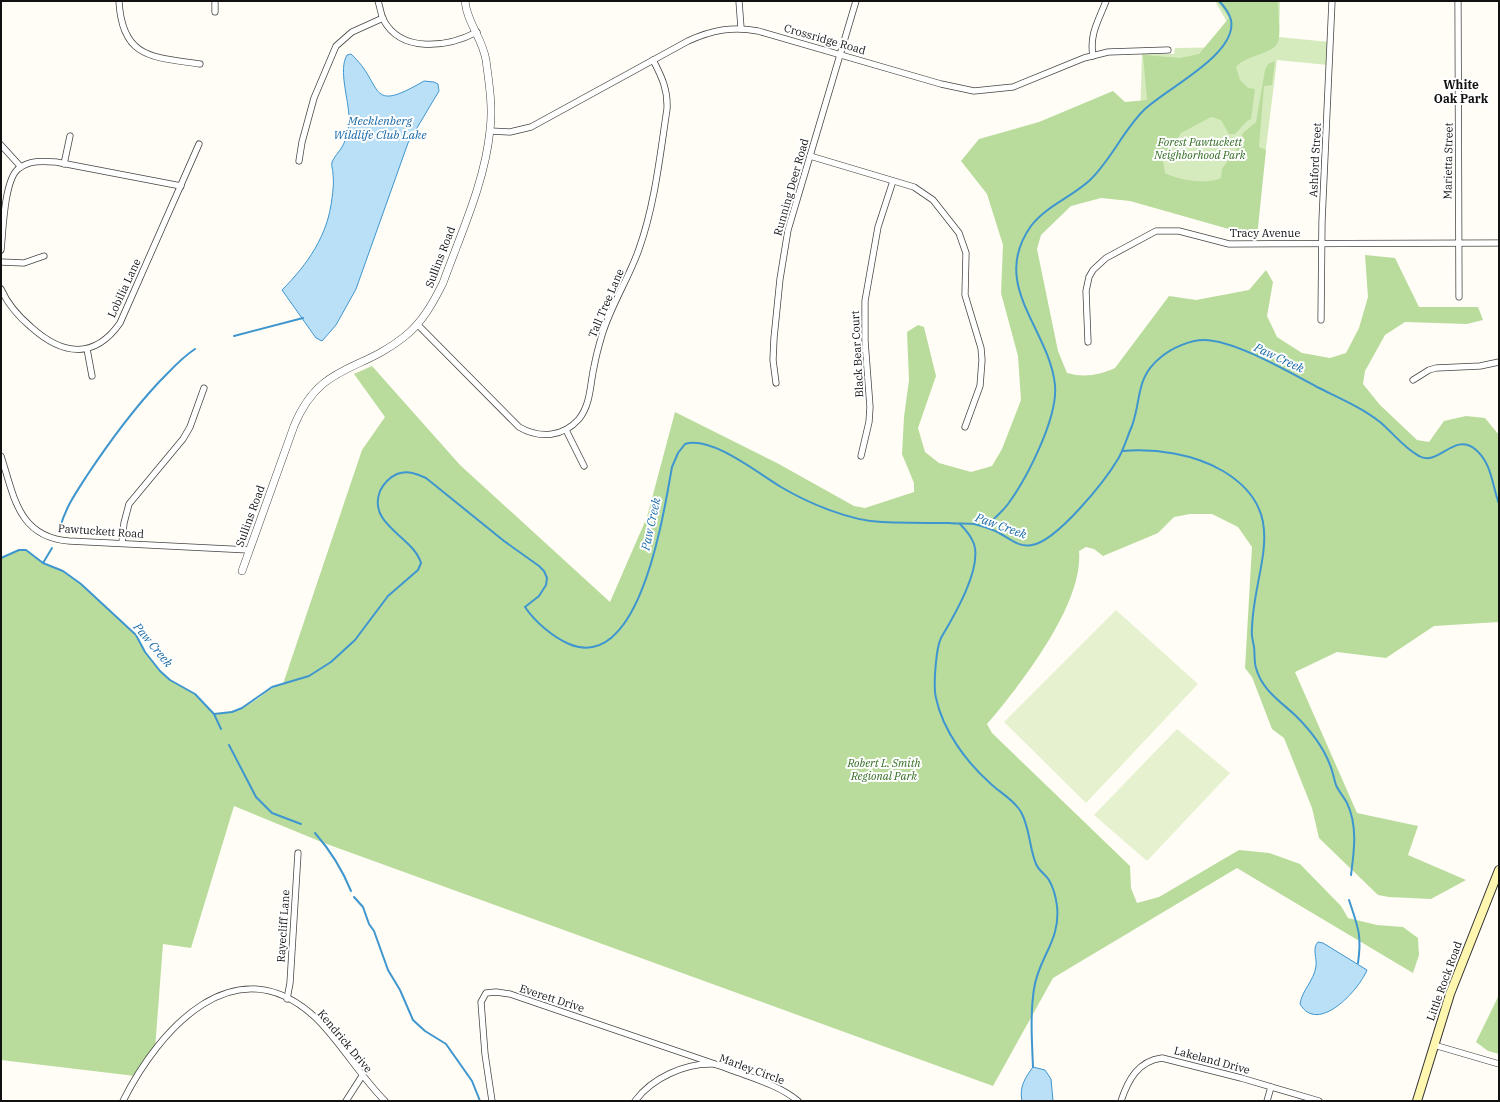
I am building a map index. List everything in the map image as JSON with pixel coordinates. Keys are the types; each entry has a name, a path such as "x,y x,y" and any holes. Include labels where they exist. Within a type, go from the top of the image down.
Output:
{"main road":[{"name":"Little Rock Road","path":"1417,1101 1459,968 1499,870"}],"street":[{"path":"119,1 122,28 132,44 152,56 200,64"},
{"path":"215,1 215,12"},
{"path":"378,1 383,18 393,31 401,37 420,44 431,45 460,40 477,32"},
{"name":"Sullins Road","path":"242,571 294,426 301,409 310,396 322,384 336,374 385,350 418,325 435,300 443,283 482,172 490,131 490,105 484,47 467,13 465,1"},
{"path":"739,1 741,28"},
{"name":"Running Deer Road","path":"776,383 773,360 780,279 788,230 856,1"},
{"path":"1093,56 1093,32 1106,1"},
{"name":"Ashford Street","path":"1321,320 1321,244 1332,1"},
{"name":"Marietta Street","path":"1458,1 1459,297"},
{"path":"299,161 302,142 314,98 336,46 352,32 383,18"},
{"name":"Crossridge Road","path":"490,131 510,132 530,127 702,35 723,29 741,28 768,33 958,88 985,91 1005,89 1024,84 1093,56 1120,51 1168,50"},
{"name":"Tall Tree Lane","path":"418,325 519,427 531,432 545,435 566,430 579,419 587,406 594,366 603,332 639,250 649,217 668,96 664,82 653,60"},
{"path":"64,164 70,136"},
{"name":"Lobilia Lane","path":"87,349 108,337 120,323 199,144"},
{"path":"1,145 21,167"},
{"path":"810,156 914,187 933,200 942,210 962,239 966,262 965,295 981,348 982,360 980,386 965,427"},
{"path":"1,250 10,183 12,176 21,167 37,162 64,164 181,186"},
{"name":"Black Bear Court","path":"861,456 869,422 870,407 865,341 865,301 878,227 893,181"},
{"name":"Tracy Avenue","path":"1088,342 1086,291 1089,277 1093,270 1106,258 1151,232 1173,230 1229,244 1499,243"},
{"path":"1,262 24,263 44,256"},
{"path":"1,289 13,310 45,340 60,347 87,349 92,376"},
{"path":"1413,380 1436,368 1480,366 1499,362"},
{"path":"122,543 124,523 130,504 183,439 190,427 204,388"},
{"path":"566,430 584,466"},
{"name":"Pawtuckett Road","path":"1,456 20,512 31,527 47,537 65,540 250,550"},
{"name":"Rayecliff Lane","path":"287,999 290,983 298,854"},
{"name":"Kendrick Drive","path":"123,1101 135,1076 155,1049 186,1018 209,1000 221,994 244,989 269,992 287,999 316,1019 362,1076 385,1101"},
{"name":"Everett Drive","path":"492,1101 485,1054 480,1002 484,995 490,992 510,994 714,1064"},
{"path":"1434,1045 1499,1064"},
{"name":"Lakeland Drive","path":"1121,1101 1126,1086 1138,1068 1151,1060 1162,1058 1319,1101"},
{"name":"Marley Circle","path":"635,1101 652,1084 674,1072 695,1066 714,1064 784,1091 798,1101"},
{"path":"346,1101 362,1076"},
{"path":"1267,1101 1271,1087"}],"green space":[{"name":"Forest Pawtuckett Neighborhood Park","path":"1215,1 1280,1 1279,37 1329,42 1328,65 1277,60 1256,228 1035,177 1140,122 1142,54 1174,54 1175,48 1241,47"},
{"name":"Robert L. Smith Regional Park","path":"1217,1 1278,1 1278,42 1271,49 1240,63 1236,67 1240,80 1248,88 1255,89 1251,119 1247,121 1235,134 1229,134 1221,120 1211,117 1181,133 1163,161 1165,173 1177,178 1193,181 1209,181 1221,178 1222,169 1238,147 1243,133 1256,122 1265,70 1268,64 1275,61 1272,85 1264,86 1259,147 1266,150 1257,237 1130,201 1101,198 1071,206 1041,235 1037,249 1058,351 1067,373 1074,375 1098,374 1115,368 1169,296 1196,300 1249,290 1266,270 1273,282 1267,316 1277,337 1302,353 1330,358 1346,353 1359,328 1368,297 1365,255 1395,258 1419,307 1478,307 1483,320 1467,324 1405,322 1385,335 1365,371 1363,384 1380,405 1417,440 1429,442 1444,421 1466,416 1485,418 1499,435 1499,622 1434,626 1386,658 1337,652 1295,672 1357,813 1418,826 1408,855 1466,880 1431,899 1378,895 1319,838 1312,808 1284,738 1272,729 1252,677 1245,668 1252,547 1238,527 1212,514 1190,514 1174,517 1158,533 1103,556 1094,549 1086,547 1079,551 1078,572 1072,595 1061,618 1048,642 1032,666 987,724 992,733 1130,866 1131,888 1137,903 1159,897 1239,850 1269,853 1300,864 1341,906 1348,918 1377,925 1403,927 1418,938 1419,955 1413,973 1237,868 1053,978 993,1086 324,843 234,806 191,948 163,944 155,1049 135,1076 1,1060 1,558 19,550 26,550 43,563 63,571 81,584 136,635 145,652 160,671 170,680 195,694 214,714 244,707 271,689 283,684 362,450 385,417 354,374 372,366 460,465 610,602 647,517 675,412 777,463 854,506 865,508 914,492 914,483 902,454 904,417 909,380 907,332 918,325 924,327 936,376 918,428 925,452 939,463 971,472 992,466 1002,449 1021,400 1018,356 1001,293 1003,245 987,194 961,161 979,139 1039,122 1113,91 1125,102 1147,100 1143,55 1180,58 1199,54 1229,18"},
{"path":"1116,610 1198,684 1086,803 1004,722"},
{"path":"1177,729 1230,773 1147,861 1094,815"},
{"path":"1499,995 1499,1054 1488,1051 1476,1042"}],"water":[{"name":"Mecklenberg Wildlife Club Lake","path":"351,54 362,65 378,92 384,96 406,91 424,81 438,84 439,91 408,143 356,289 336,325 322,341 316,338 282,290 300,270 315,248 321,237 330,212 333,189 332,162 344,144 348,129 349,111 344,69 347,55"},
{"path":"1318,942 1323,943 1367,970 1356,988 1347,998 1327,1012 1317,1015 1308,1012 1300,1004 1303,994 1315,971 1315,947"},
{"path":"1033,1067 1045,1070 1051,1079 1053,1101 1022,1101 1021,1091 1023,1083"}],"waterway":[{"path":"985,527 1008,504 1024,479 1040,447 1052,414 1055,399 1055,385 1051,364 1025,306 1019,287 1016,268 1020,247 1031,226 1037,219 1090,180 1111,155 1129,127 1143,111 1212,59 1223,46 1230,33 1231,20 1219,1"},
{"path":"234,336 303,318"},
{"name":"Paw Creek","path":"214,714 232,712 242,708 272,687 309,676 331,662 355,640 388,596 418,570 421,563 416,554 409,545 385,522 380,513 378,503 380,491 387,481 397,474 409,472 426,478 504,541 539,566 544,571 547,578 546,585 539,596 525,607 529,613 551,633 563,641 569,644 594,647 614,635 631,613 644,583 655,550 663,517 672,467 678,453 685,444 696,443 708,445 721,450 792,493 816,505 843,515 882,522 974,524 993,530 1018,544 1027,546 1032,545 1042,541 1067,522 1092,495 1112,469 1124,447 1132,426 1143,381 1153,365 1165,354 1176,348 1199,340 1216,341 1246,351 1350,403 1380,422 1403,445 1419,456 1426,458 1433,457 1460,444 1467,445 1475,449 1485,461 1491,475 1499,504"},
{"path":"60,528 68,507 76,493 122,426 159,382 181,360 195,349"},
{"path":"1122,451 1148,450 1187,456 1200,460 1223,471 1244,487 1257,505 1263,523 1264,543 1254,606 1252,631 1255,666 1267,689 1306,727 1316,739 1327,758 1336,785 1347,803 1353,821 1354,839 1351,875"},
{"path":"960,524 968,533 974,544 974,566 971,579 953,618 939,643 935,692 939,710 957,746 974,767 992,785 1012,801 1021,812 1026,824 1036,864 1049,880 1055,896 1057,906 1056,929 1036,978 1034,989 1032,1019 1033,1067"},
{"path":"43,563 52,548"},
{"name":"Paw Creek","path":"1,558 19,550 26,550 43,563 63,571 81,584 136,635 145,652 160,671 170,680 195,694 214,714 221,729"},
{"path":"229,745 256,797 272,813 301,824"},
{"path":"315,833 335,860 351,891"},
{"path":"354,897 363,907 369,924 374,931 388,970 400,990 413,1020 425,1031 446,1044 472,1081 480,1101"},
{"path":"1349,900 1358,931 1360,945 1358,963"}],"district":[{"name":"White Oak Park","path":"1461,92"}]}
